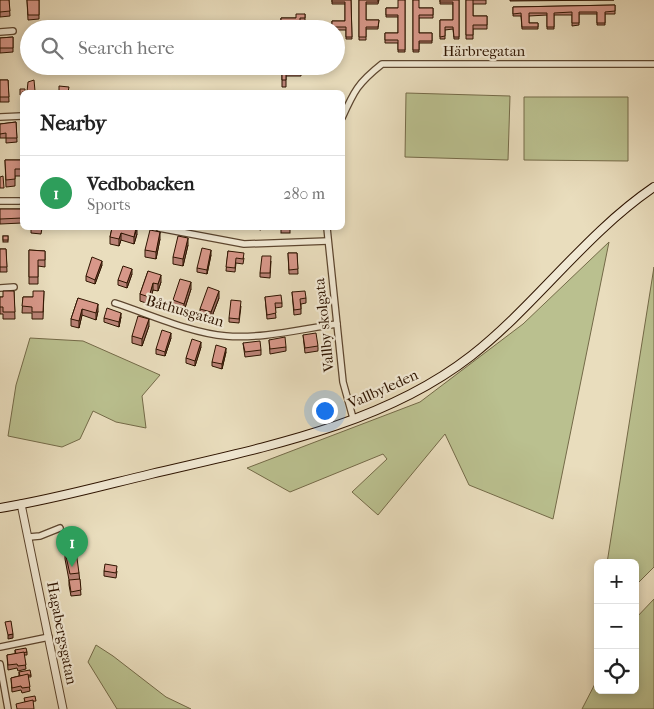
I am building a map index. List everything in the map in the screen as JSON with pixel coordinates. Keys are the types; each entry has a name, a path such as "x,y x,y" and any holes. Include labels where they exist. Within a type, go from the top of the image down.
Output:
{"main road":[{"name":"Vallbyleden","path":"0,508 206,461 353,418 406,396 472,355 612,221 654,187"}],"street":[{"path":"0,32 13,31"},
{"name":"Härbregatan","path":"345,111 353,92 364,79 382,64 654,64"},
{"path":"0,116 20,116"},
{"path":"0,201 19,201"},
{"path":"170,230 244,244 328,241"},
{"name":"Vallby skolgata","path":"327,230 343,382 353,418"},
{"path":"0,288 14,288"},
{"name":"Båthusgatan","path":"115,303 206,333 226,336 244,337 337,324"},
{"name":"Hagabergsgatan","path":"21,504 63,709"},
{"path":"29,537 40,536 60,528"},
{"path":"0,647 49,638"},
{"path":"0,664 8,709"}],"green space":[{"path":"406,93 510,96 508,160 405,157"},
{"path":"524,97 628,97 628,161 524,160"},
{"path":"609,242 553,519 469,485 445,434 378,515 352,492 387,459 383,454 290,492 247,468 420,402 523,324"},
{"path":"654,267 654,567 639,582 639,559 608,559"},
{"path":"30,338 83,341 160,375 142,396 146,428 116,422 93,411 80,439 62,447 8,436 16,385"},
{"path":"654,599 654,709 582,709 594,686 594,694 639,694 639,615"},
{"path":"96,645 166,697 191,709 117,709 88,662"}],"building":[{"path":"0,0 9,0 10,11 0,12"},
{"path":"27,0 39,0 39,15 28,15"},
{"path":"332,0 351,0 352,37 346,37 345,2 332,2"},
{"path":"359,0 378,0 378,2 366,2 366,20 379,20 378,27 366,27 366,37 359,37"},
{"path":"398,0 405,0 405,50 398,50 398,40 385,40 385,33 398,33 398,15 386,15 386,8 398,8"},
{"path":"413,0 419,0 419,8 433,8 433,15 419,15 419,33 432,33 432,41 419,41 419,50 413,50"},
{"path":"440,0 459,0 459,37 454,37 453,27 445,27 445,36 440,37 440,20 453,20 453,2 440,2"},
{"path":"466,0 473,0 473,16 487,16 487,25 473,25 473,35 466,35"},
{"path":"615,5 615,11 605,12 605,23 597,23 597,12 579,12 579,23 572,23 572,12 554,13 554,27 547,27 547,13 529,13 529,23 538,23 538,27 522,27 521,13 513,14 513,7"},
{"path":"296,14 305,14 305,18 300,18 300,20 281,20 281,18 296,18"},
{"path":"13,37 13,48 0,48 0,38"},
{"path":"282,75 286,75 286,80 282,80"},
{"path":"0,80 8,80 9,97 0,97"},
{"path":"34,80 35,90 27,90 28,82"},
{"path":"59,86 69,87 68,90 59,90"},
{"path":"16,122 17,138 6,138 6,133 0,134 0,124"},
{"path":"5,160 20,160 20,169 15,169 15,179 6,180"},
{"path":"3,176 4,188 0,188 0,177"},
{"path":"0,209 20,209 20,218 0,219"},
{"path":"112,230 136,230 134,237 121,233 119,239 110,237"},
{"path":"150,230 160,232 156,252 145,250"},
{"path":"3,236 8,236 8,240 3,240"},
{"path":"178,236 188,238 183,259 173,257"},
{"path":"202,248 211,250 207,270 197,268"},
{"path":"0,249 6,249 7,267 0,267"},
{"path":"29,250 45,251 45,260 38,260 38,277 29,277"},
{"path":"228,251 244,253 243,259 236,258 235,268 226,267"},
{"path":"288,253 297,253 298,269 289,270"},
{"path":"262,256 271,256 270,273 260,273"},
{"path":"92,257 102,261 95,280 86,276"},
{"path":"123,266 132,269 127,283 118,280"},
{"path":"148,271 161,275 158,284 153,283 149,297 140,294"},
{"path":"180,279 191,282 184,304 173,300"},
{"path":"208,287 219,291 211,312 200,309"},
{"path":"3,291 14,291 15,312 3,312 3,307 0,307 0,297 3,297"},
{"path":"33,291 44,291 43,312 32,312 32,307 22,306 23,297 33,297"},
{"path":"305,291 306,298 300,299 301,309 294,310 292,292"},
{"path":"281,295 282,303 275,303 276,313 267,315 265,297"},
{"path":"78,298 98,304 96,313 82,309 79,321 71,319"},
{"path":"231,300 241,301 239,319 229,318"},
{"path":"107,308 121,313 119,322 104,318"},
{"path":"138,316 149,319 142,339 132,336"},
{"path":"162,330 171,333 165,352 156,349"},
{"path":"316,333 318,346 305,348 303,335"},
{"path":"285,337 286,347 270,349 269,340"},
{"path":"192,339 201,342 195,361 186,358"},
{"path":"260,341 261,350 245,352 243,343"},
{"path":"216,345 226,348 222,364 212,362"},
{"path":"76,551 79,573 70,574 65,552"},
{"path":"105,564 117,566 116,573 104,571"},
{"path":"80,579 81,590 71,592 69,580"},
{"path":"11,621 13,634 8,635 5,622"},
{"path":"26,648 27,652 16,654 15,650"},
{"path":"24,652 26,665 8,665 7,655"},
{"path":"30,670 31,675 20,676 19,672"},
{"path":"28,674 30,687 12,688 11,678"},
{"path":"35,696 36,701 25,702 24,698"},
{"path":"33,700 34,709 17,709 16,704"}],"place":[{"name":"Vedbobacken","path":"72,567"}]}
